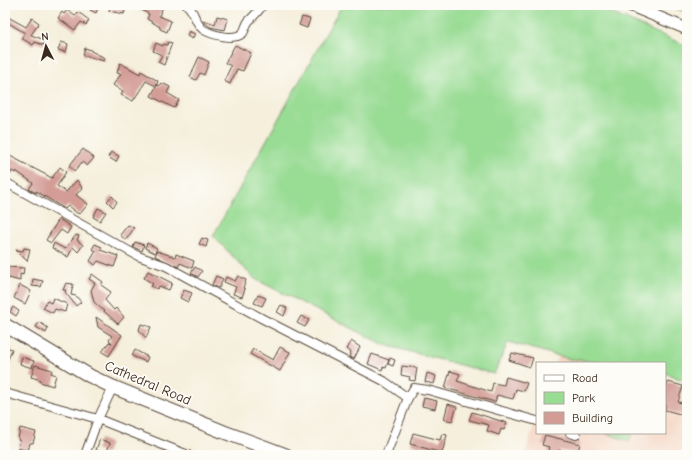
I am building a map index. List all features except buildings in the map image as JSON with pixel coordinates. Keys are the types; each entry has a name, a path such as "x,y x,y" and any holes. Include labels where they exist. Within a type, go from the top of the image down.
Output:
{"main road":[{"name":"Cathedral Road","path":"5,325 90,376 113,387 224,432 286,455"}],"street":[{"path":"186,5 191,8 199,24 204,30 225,37 235,38 243,32 247,22 260,10 262,5"},
{"path":"629,5 687,29"},
{"path":"5,182 138,256 166,266 263,319 384,382 408,398"},
{"path":"85,455 98,419 113,387"},
{"path":"386,455 408,398 414,388 428,390 536,421"},
{"path":"5,392 98,419 188,455"}],"shaded area":[{"path":"560,351 618,362 555,362"},
{"path":"666,379 687,388 687,455 525,455 536,417 536,434 666,434"}],"green space":[{"path":"342,5 593,5 687,46 687,382 666,373 666,362 598,362 570,359 508,342 494,374 385,345 255,279 213,236"},
{"path":"608,434 632,434 629,441"}],"sand":[{"path":"668,5 687,5 687,13"}]}
